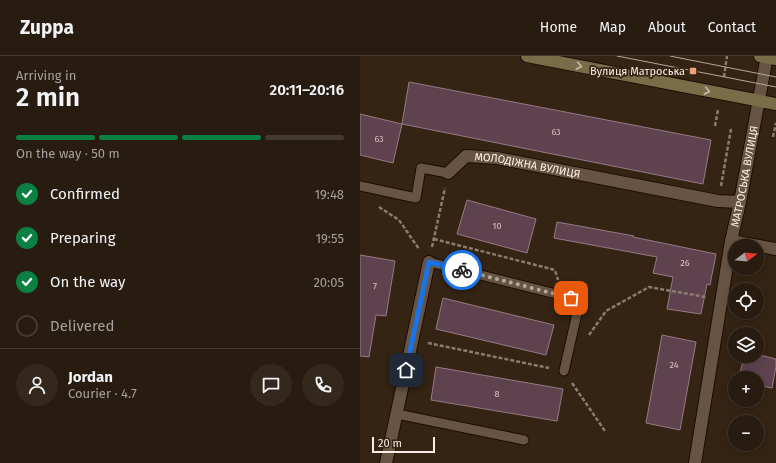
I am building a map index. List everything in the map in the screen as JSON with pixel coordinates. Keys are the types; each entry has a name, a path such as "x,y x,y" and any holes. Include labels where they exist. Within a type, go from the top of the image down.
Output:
{"main road":[{"path":"527,56 776,104"}],"street":[{"name":"МАТРОСЬКА ВУЛИЦЯ","path":"731,239 740,202 767,57"},
{"name":"МОЛОДІЖНА ВУЛИЦЯ","path":"448,173 466,156 497,158 718,200 740,202"},
{"path":"764,247 776,249"},
{"name":"МАТРОСЬКА ВУЛИЦЯ","path":"695,463 728,260"},
{"path":"386,463 429,262"}],"lane":[{"path":"360,186 416,198 421,168 448,173"},
{"path":"429,262 580,300 564,371"},
{"path":"397,414 524,440"}],"path":[{"path":"773,137 776,123"},
{"path":"429,262 448,173"},
{"path":"373,203 399,220 429,262"},
{"path":"434,239 555,270 563,296"},
{"path":"585,341 606,311 650,287 707,297"},
{"path":"412,340 564,371 605,432"}],"building":[{"path":"409,82 711,140 703,184 402,124"},
{"path":"360,114 402,124 393,163 360,155"},
{"path":"467,200 536,219 527,253 457,234"},
{"path":"557,222 634,236 633,237 716,254 710,285 707,284 701,314 667,309 673,277 653,273 657,257 554,238"},
{"path":"360,255 395,261 386,316 376,315 369,357 360,356"},
{"path":"443,298 554,325 546,355 436,329"},
{"path":"662,335 696,342 680,430 646,423"},
{"path":"764,356 776,359 772,388 764,386 764,371 741,371 742,363 764,363"},
{"path":"436,367 563,389 557,421 431,400"}],"tram line":[{"path":"617,56 776,87"},
{"path":"670,56 776,77"}],"way so far":[{"path":"462,270 571,298"}],"place":[{"name":"Вулиця Матроська","path":"693,71"}],"route":[{"path":"406,370 429,262 462,270"}]}
